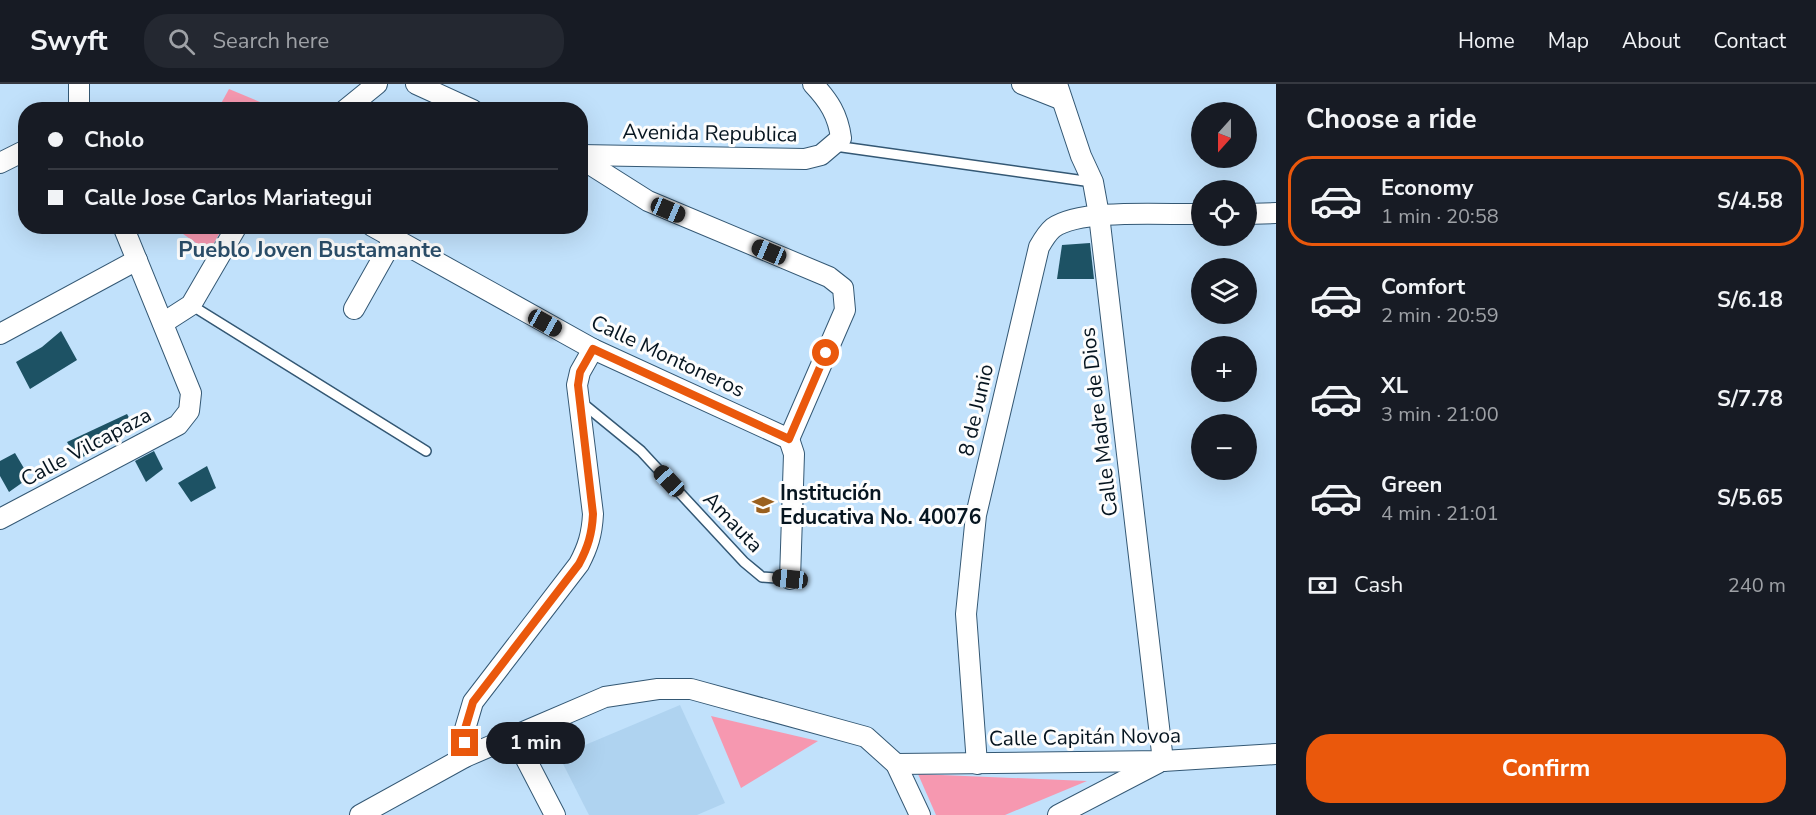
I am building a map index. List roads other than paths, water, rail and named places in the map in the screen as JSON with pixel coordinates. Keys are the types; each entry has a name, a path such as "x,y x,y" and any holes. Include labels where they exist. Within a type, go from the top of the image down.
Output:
{"street":[{"path":"79,84 79,102"},
{"path":"355,102 377,84"},
{"path":"416,84 455,102"},
{"path":"813,84 829,100 838,121 841,138 833,145"},
{"path":"1023,84 1059,92"},
{"name":"Calle Madre de Dios","path":"1059,92 1092,182 1099,215 1163,760"},
{"name":"Avenida Republica","path":"588,156 805,159 821,155 833,145"},
{"path":"0,163 18,154"},
{"path":"588,161 648,201 829,277 843,288 845,310 789,439 794,454 790,579"},
{"path":"1257,214 1276,213"},
{"path":"1099,215 1191,214"},
{"name":"8 de Junio","path":"976,764 966,614 976,515 1039,247 1044,237 1062,223 1099,215"},
{"path":"126,234 163,323 191,305 232,234"},
{"name":"Calle Montoneros","path":"387,234 593,349 789,439"},
{"path":"354,309 394,238"},
{"path":"0,334 137,260"},
{"name":"Calle Vilcapaza","path":"0,519 178,425 189,411 191,393 163,323"},
{"path":"465,757 465,729 473,702 579,564 587,549 592,532 593,514 578,385 580,372 593,349"},
{"path":"360,815 465,757 605,697 658,689 691,689 866,736 896,764 920,815"},
{"path":"514,736 555,815"},
{"name":"Calle Capitán Novoa","path":"896,764 1163,760 1276,754"},
{"path":"1058,815 1163,760"}],"lane":[{"path":"833,145 1092,182"},
{"path":"191,305 426,451"},
{"name":"Amauta","path":"579,400 641,451 744,562 762,576 790,579"}],"place":[{"name":"Institución Educativa No. 40076","path":"763,505"}],"district":[{"name":"Pueblo Joven Bustamante","path":"310,249"}]}
